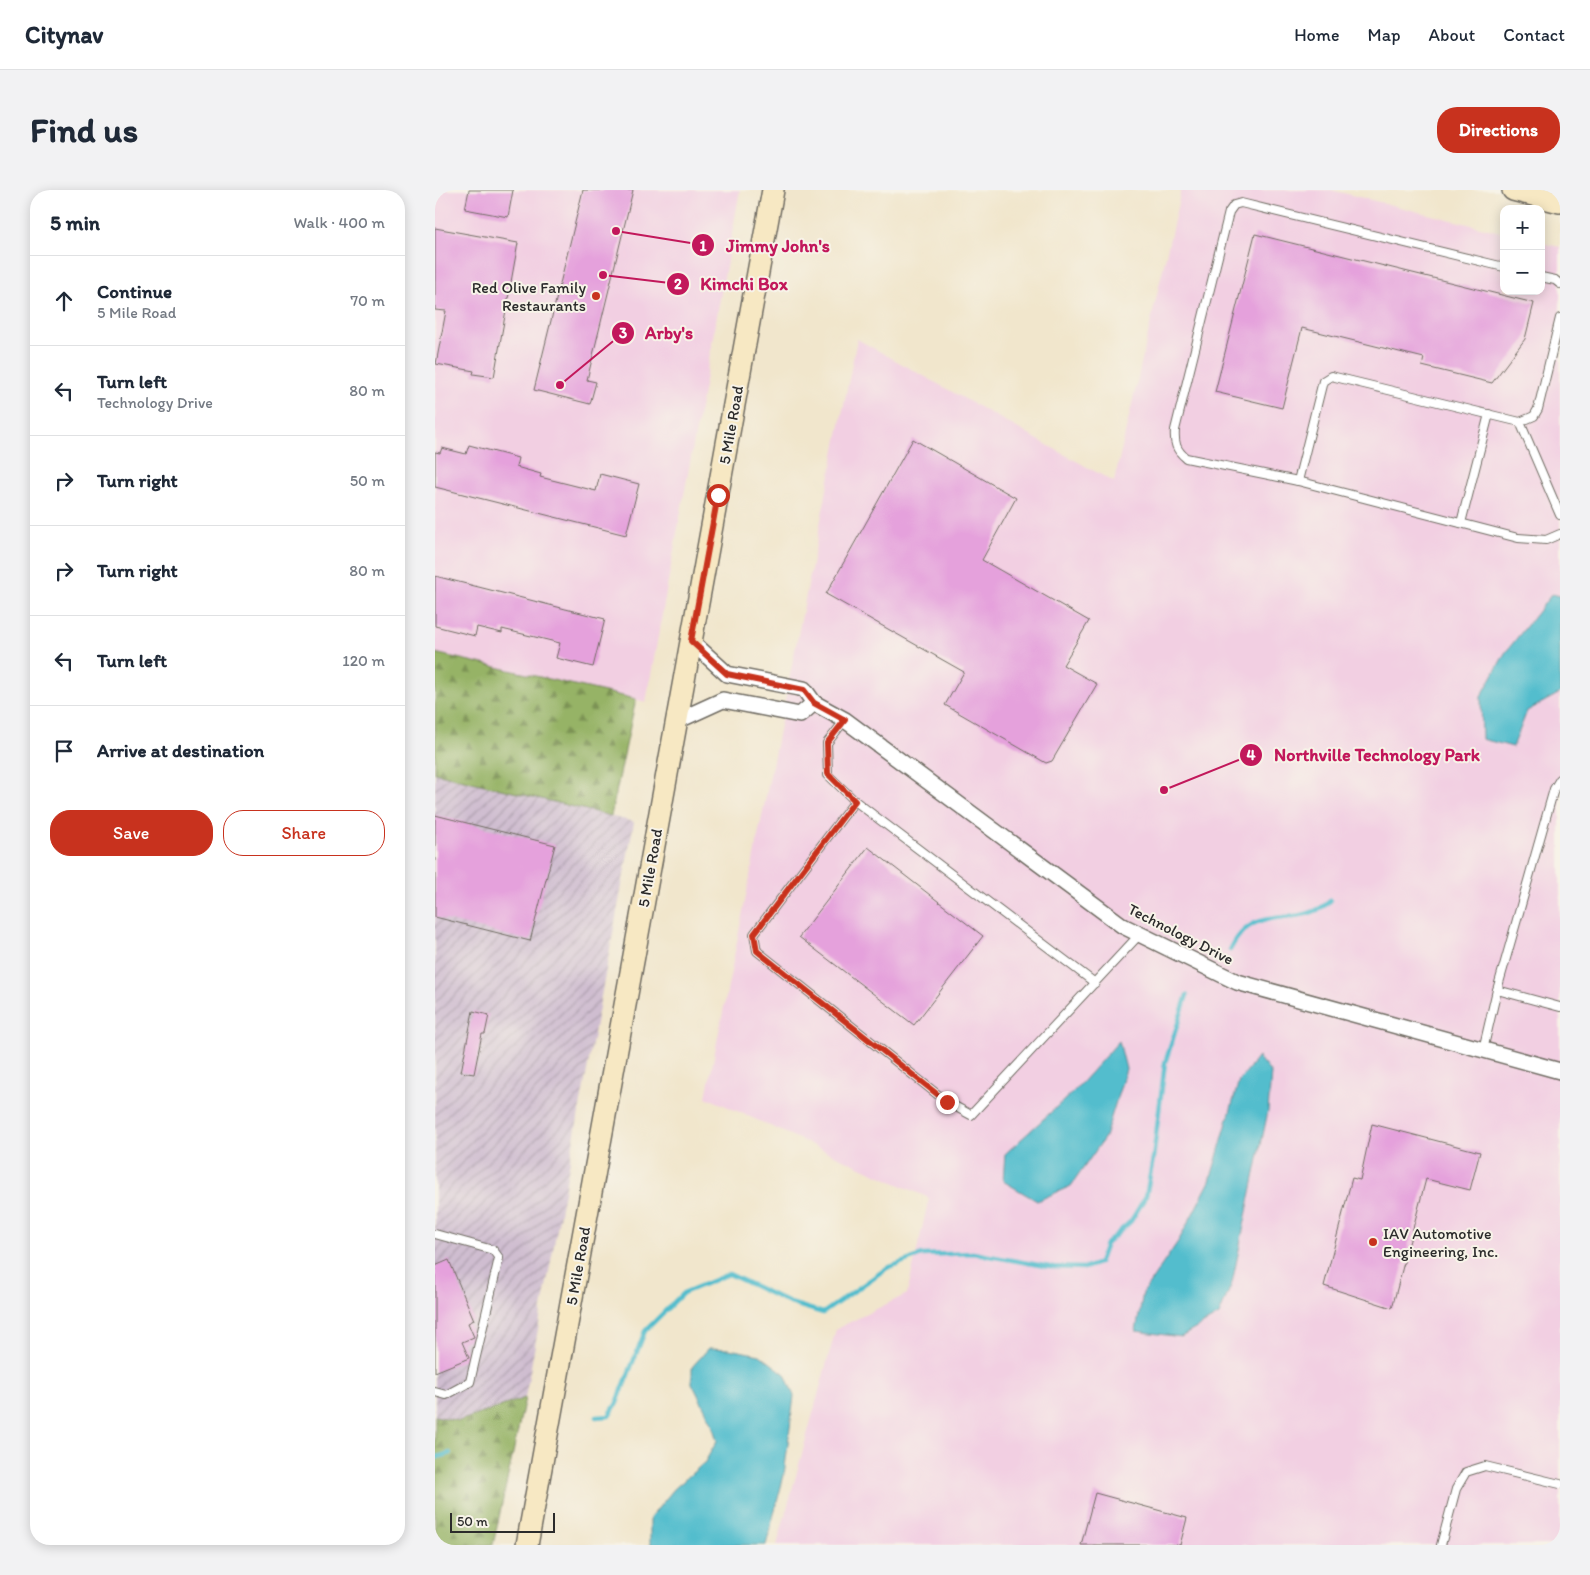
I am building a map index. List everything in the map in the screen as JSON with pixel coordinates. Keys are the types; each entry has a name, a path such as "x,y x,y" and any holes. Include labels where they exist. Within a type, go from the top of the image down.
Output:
{"street":[{"name":"5 Mile Road","path":"527,1545 773,190"},
{"path":"1513,190 1560,202"},
{"name":"Technology Drive","path":"691,641 727,674 804,690 814,703 845,720 1123,926 1237,982 1560,1071"},
{"path":"677,722 723,700 801,714 814,703"}],"lane":[{"path":"1500,266 1241,202 1234,205 1229,212 1174,441 1179,452 1186,458 1298,482 1534,541 1546,540 1560,534"},
{"path":"1545,278 1555,280 1560,284"},
{"path":"1298,482 1323,381 1326,378 1331,376 1520,422 1534,416 1538,409 1560,318"},
{"path":"1461,523 1489,414"},
{"path":"1520,422 1560,515"},
{"path":"845,720 827,743 828,774 855,801 1095,983"},
{"path":"1483,1050 1497,990 1554,789 1560,779"},
{"path":"855,801 754,934 757,951 947,1102 971,1115 1140,934"},
{"path":"1497,990 1560,1007"},
{"path":"435,1234 493,1250 499,1258 470,1382 446,1395 435,1392"},
{"path":"1441,1545 1456,1489 1466,1472 1485,1466 1560,1484"}],"shaded area":[{"path":"435,190 740,190 646,702 435,653"},
{"path":"1181,190 1331,190 1500,232 1500,295 1545,295 1545,244 1560,247 1560,1545 777,1545 836,1329 907,1294 929,1198 706,1097 857,339 1114,482"},
{"path":"435,773 634,822 525,1398 459,1421 435,1416"}],"green space":[{"path":"435,653 636,699 611,816 435,773"},
{"path":"525,1398 493,1545 435,1545 435,1416 459,1421"}],"water":[{"path":"1552,594 1560,596 1560,693 1527,711 1513,747 1482,739 1481,697 1505,653"},
{"path":"1119,1041 1126,1069 1105,1137 1071,1186 1037,1201 1003,1181 1005,1154 1073,1092"},
{"path":"1258,1057 1271,1073 1268,1111 1232,1283 1219,1315 1181,1337 1136,1331 1143,1293 1179,1240 1210,1181 1239,1081"},
{"path":"709,1348 729,1349 760,1355 785,1374 794,1396 784,1475 766,1545 650,1545 650,1518 674,1489 705,1462 717,1441 711,1421 692,1383 692,1367"}],"building":[{"path":"469,190 513,190 508,217 465,209"},
{"path":"583,190 633,190 587,380 596,382 590,404 534,390"},
{"path":"435,228 518,243 494,377 473,374 474,371 436,364 446,311 435,310"},
{"path":"1255,234 1534,303 1525,339 1492,383 1422,366 1424,358 1302,328 1282,408 1215,392"},
{"path":"913,439 1016,498 982,560 1089,621 1063,665 1097,684 1052,761 1046,763 945,705 964,672 826,594"},
{"path":"469,445 518,458 516,467 541,474 540,477 596,491 600,474 639,484 626,535 435,487 435,452 440,453 442,448 466,454"},
{"path":"435,576 605,619 593,667 556,658 560,643 502,629 502,633 477,627 475,636 435,626"},
{"path":"435,815 555,845 530,941 435,917"},
{"path":"868,847 983,936 914,1025 799,937"},
{"path":"473,1011 489,1015 485,1034 482,1034 474,1074 461,1072"},
{"path":"1372,1124 1480,1152 1470,1190 1426,1179 1392,1308 1324,1286 1352,1178 1360,1180"},
{"path":"449,1260 474,1320 468,1323 474,1337 462,1342 469,1358 435,1372 435,1266"},
{"path":"1095,1493 1187,1518 1180,1545 1081,1545"}],"waterway":[{"path":"1230,950 1240,934 1252,925 1264,920 1304,914 1317,910 1330,901"},
{"path":"596,1417 609,1416 617,1403 645,1331 683,1293 729,1274 790,1303 823,1313 887,1268 922,1255 973,1253 1050,1267 1085,1268 1099,1263 1106,1244 1131,1221 1146,1196 1153,1159 1165,1063 1187,995"},
{"path":"435,1458 450,1453"}],"place":[{"name":"Jimmy John's","path":"616,231"},
{"name":"Kimchi Box","path":"603,275"},
{"name":"Red Olive Family Restaurants","path":"596,296"},
{"name":"Arby's","path":"560,385"},
{"name":"Northville Technology Park","path":"1164,790"},
{"name":"IAV Automotive Engineering, Inc.","path":"1373,1242"}],"route":[{"path":"718,495 691,641 727,674 804,690 814,703 845,720 827,743 828,774 855,801 754,934 757,951 947,1102"}]}
